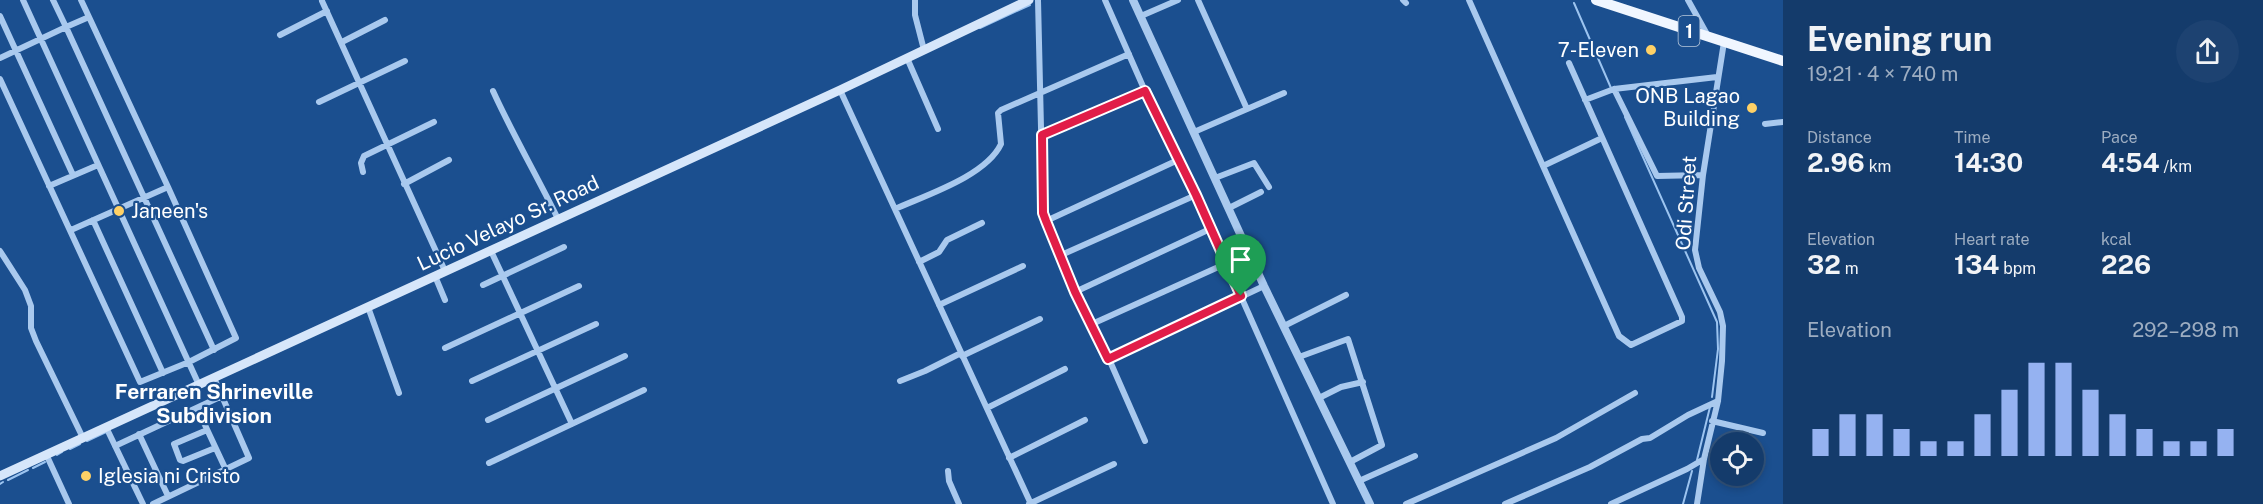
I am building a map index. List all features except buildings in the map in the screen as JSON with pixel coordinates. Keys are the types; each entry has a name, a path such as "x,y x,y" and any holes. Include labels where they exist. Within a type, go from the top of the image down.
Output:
{"main road":[{"name":"Lucio Velayo Sr. Road","path":"0,476 840,90 1029,0"},
{"name":"1","path":"1596,0 1783,61"}],"street":[{"path":"23,0 199,385"},
{"path":"53,0 214,350"},
{"path":"0,79 138,380 142,382 189,362 236,338 81,0"},
{"path":"915,0 915,15 924,50"},
{"path":"1038,0 1043,213 1075,292 1145,441"},
{"path":"1105,0 1145,91 1196,195 1333,504"},
{"path":"1133,0 1264,286 1370,504"},
{"path":"1141,16 1178,0"},
{"path":"1198,0 1247,109"},
{"path":"1469,0 1619,336 1631,345 1682,321 1569,63"},
{"path":"1688,0 1708,37"},
{"path":"322,1 445,271"},
{"path":"280,35 327,10"},
{"path":"0,16 73,175"},
{"path":"0,58 89,16"},
{"path":"342,42 385,20"},
{"name":"Odi Street","path":"1697,504 1704,459 1718,401 1723,326 1720,312 1700,268 1695,250 1702,175 1724,42"},
{"path":"895,209 957,180 989,160 1002,144 999,111 1129,54"},
{"path":"908,58 938,129"},
{"path":"319,102 405,61"},
{"path":"1585,100 1614,89 1718,77"},
{"path":"1614,89 1657,176 1702,175"},
{"path":"840,90 1030,504 1114,464"},
{"path":"493,91 558,219"},
{"path":"1042,135 1145,91"},
{"path":"1194,132 1284,93"},
{"path":"363,172 361,164 364,156 434,122"},
{"path":"1765,124 1783,122"},
{"path":"1543,166 1602,138"},
{"path":"404,184 449,160"},
{"path":"1046,221 1178,160"},
{"path":"1215,178 1254,163 1269,187"},
{"path":"49,186 98,165"},
{"path":"71,231 168,187"},
{"path":"1229,208 1261,192"},
{"path":"1059,256 1196,195"},
{"path":"93,220 163,373"},
{"path":"919,262 939,252 947,240 982,223"},
{"path":"1075,292 1209,228"},
{"path":"483,285 564,247"},
{"path":"490,250 572,424"},
{"path":"0,251 25,290 31,306 31,328 36,341 83,438"},
{"path":"1092,324 1225,264"},
{"path":"939,305 1023,266"},
{"path":"435,276 444,300"},
{"path":"445,348 579,286"},
{"path":"1108,359 1264,286"},
{"path":"1284,326 1346,295"},
{"path":"368,308 399,393"},
{"path":"900,381 1040,319"},
{"path":"472,381 596,324"},
{"path":"1299,357 1347,338 1382,445 1350,462"},
{"path":"488,420 625,356"},
{"path":"987,408 1065,369"},
{"path":"153,504 249,458 214,378"},
{"path":"1319,398 1341,387 1363,382"},
{"path":"489,463 644,390"},
{"path":"1406,504 1556,438 1635,393"},
{"path":"115,446 222,396"},
{"path":"1505,504 1590,467 1642,439 1650,438 1688,415 1718,401"},
{"path":"197,408 226,470"},
{"path":"1010,458 1085,420"},
{"path":"1712,421 1759,432"},
{"path":"106,427 143,504"},
{"path":"207,430 174,444 180,460 183,462 215,447"},
{"path":"139,434 168,496"},
{"path":"46,454 69,504"},
{"path":"1359,481 1415,456"},
{"path":"1611,504 1704,459"},
{"path":"948,471 949,481 959,504"}],"waterway":[{"path":"1574,3 1611,88"},
{"path":"980,28 1030,5"},
{"path":"1625,117 1717,322 1718,349 1712,397"},
{"path":"1697,460 1710,407"},
{"path":"87,441 106,432"},
{"path":"70,449 80,444"},
{"path":"57,455 62,452"},
{"path":"33,468 45,462"},
{"path":"8,480 28,470"},
{"path":"1683,504 1692,471"}],"place":[{"name":"7-Eleven","path":"1651,50"},
{"name":"ONB Lagao Building","path":"1752,108"},
{"name":"Janeen's","path":"119,211"},
{"name":"Iglesia ni Cristo","path":"86,476"}],"district":[{"name":"Ferraren Shrineville Subdivision","path":"214,403"}],"route":[{"path":"1145,91 1196,195 1241,296 1108,359 1075,292 1043,213 1042,135 1145,91"}]}
